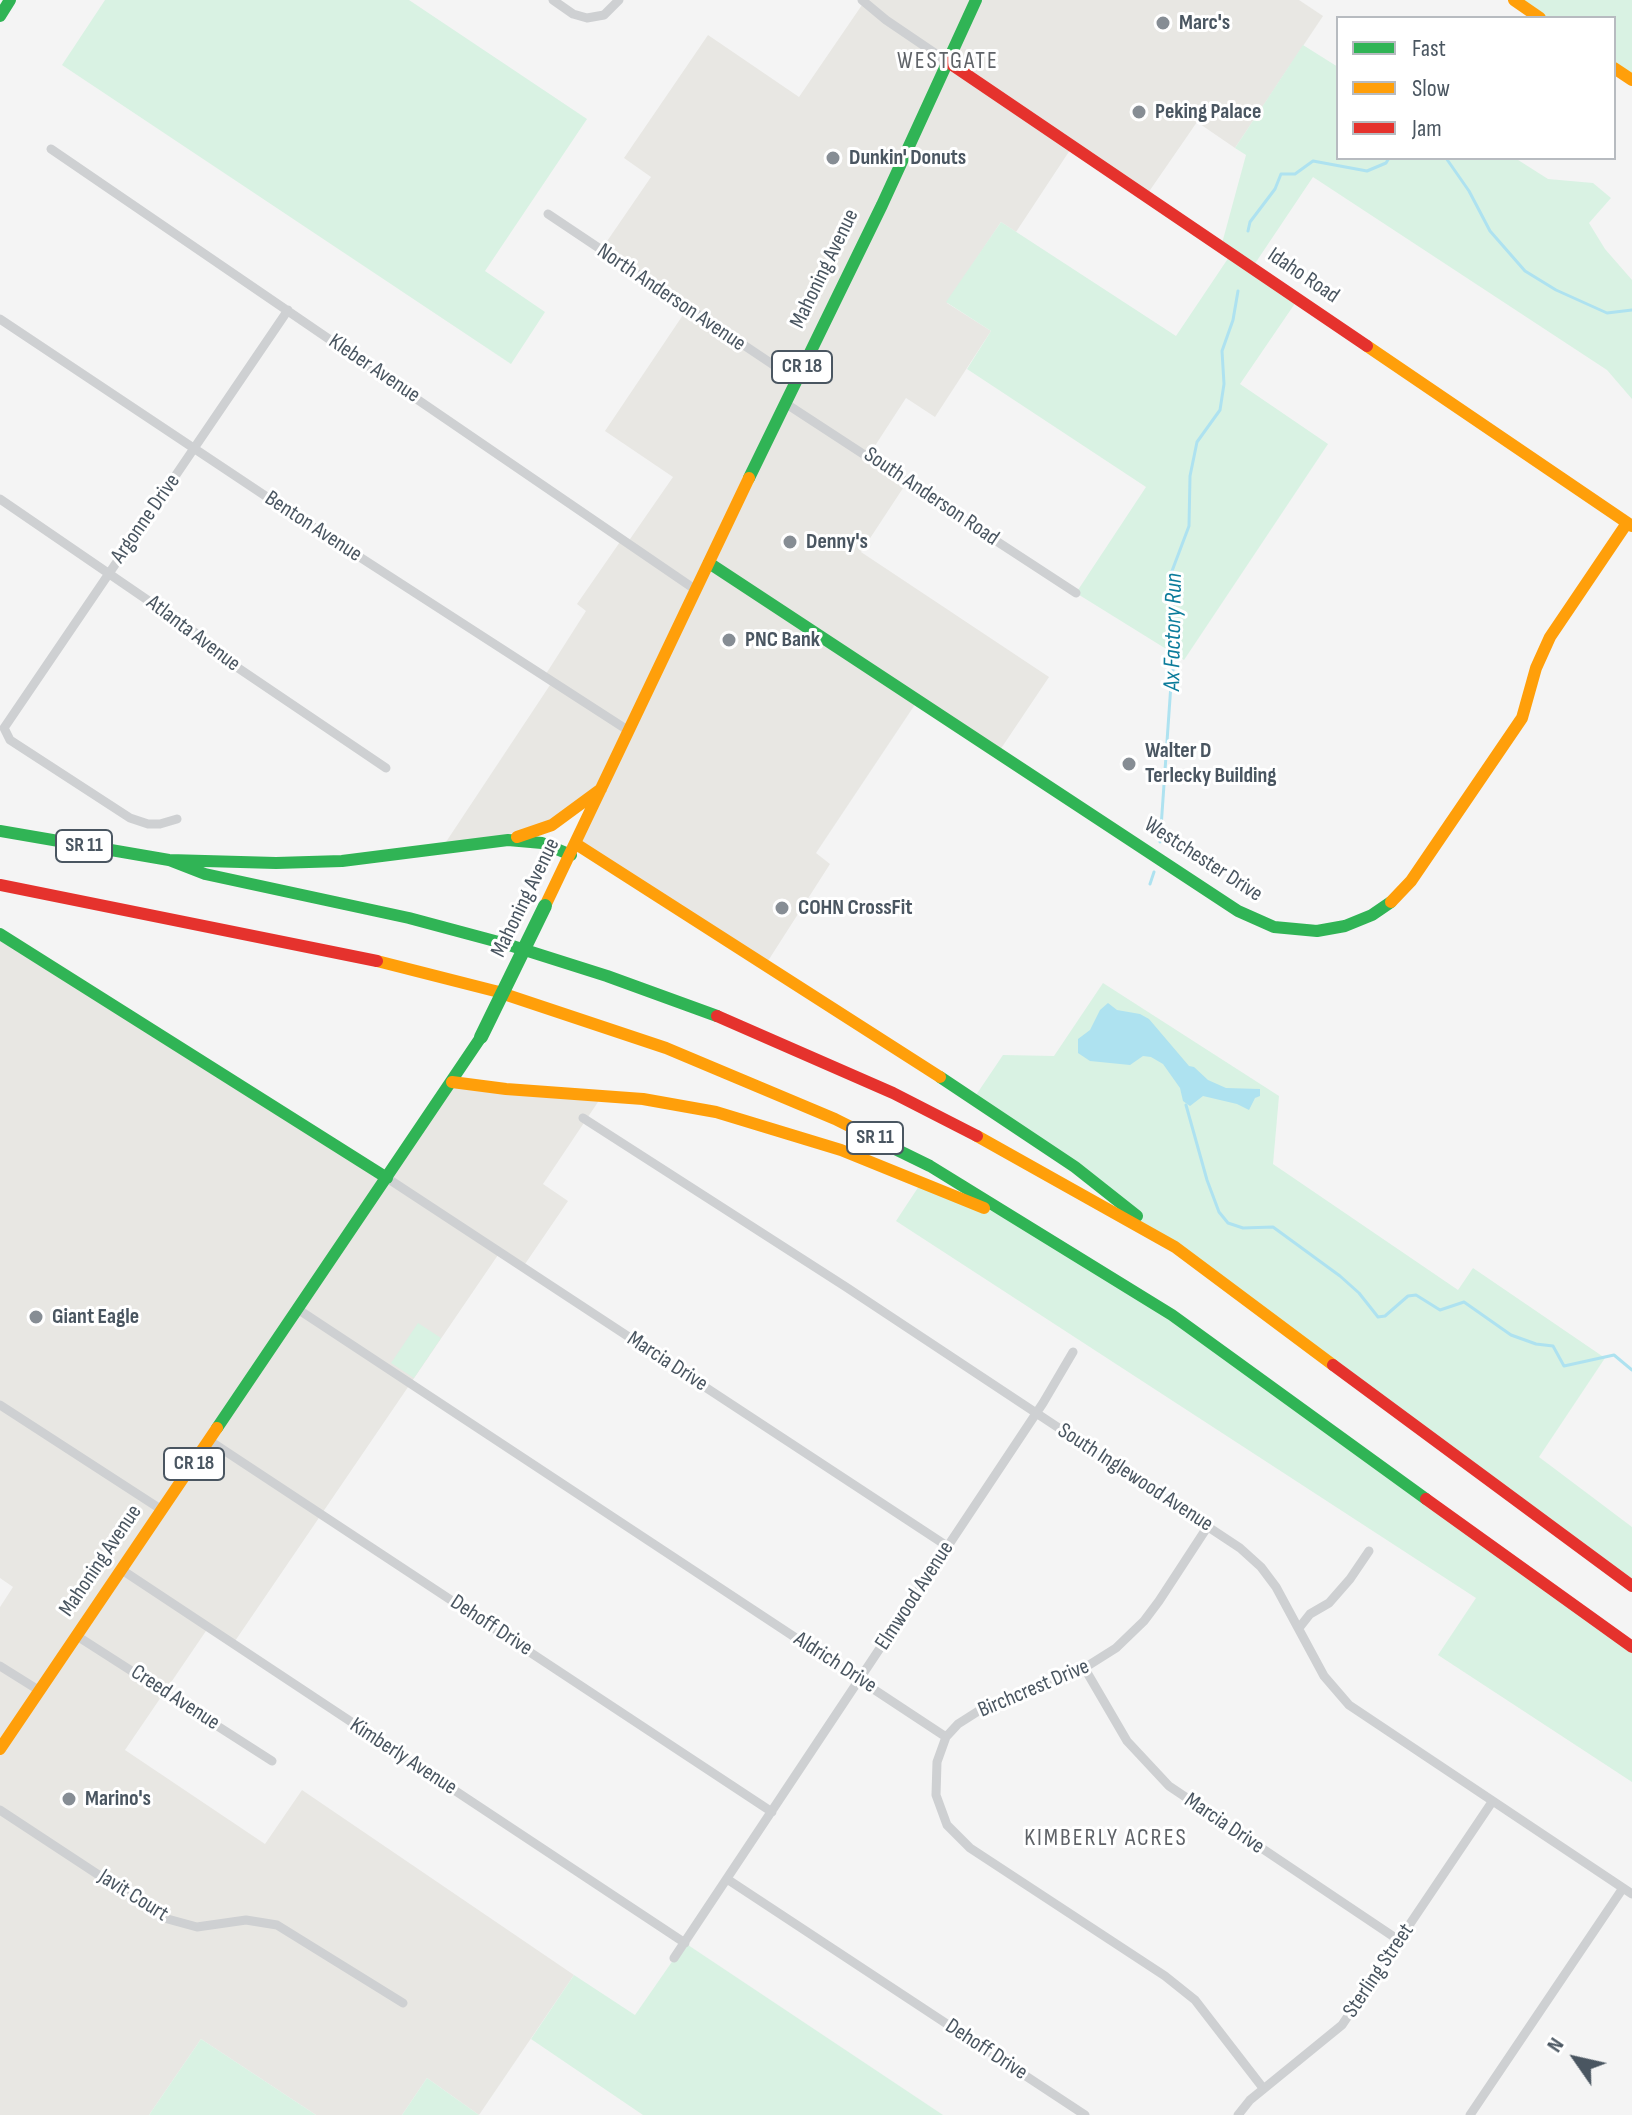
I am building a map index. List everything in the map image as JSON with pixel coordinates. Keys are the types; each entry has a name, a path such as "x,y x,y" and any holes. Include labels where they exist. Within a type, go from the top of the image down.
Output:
{"main road":[{"path":"0,16 10,0"},
{"name":"Mahoning Avenue","path":"0,1749 481,1037 976,0"},
{"path":"1514,0 1537,16"},
{"name":"Idaho Road","path":"948,62 1630,522"},
{"name":"Westchester Drive","path":"709,563 1238,911 1274,927 1317,931 1345,926 1372,915 1398,897 1411,881 1522,718 1536,668 1550,637 1630,522"},
{"path":"169,860 342,861 508,840 552,825 601,789"},
{"name":"SR 11","path":"0,831 169,860 205,874 409,918 506,944 709,1013 809,1054 979,1137 1175,1247 1632,1586"},
{"path":"508,840 573,849 634,878 1011,1122 1075,1167 1175,1247"},
{"name":"SR 11","path":"0,885 346,953 495,991 588,1020 742,1078 835,1119 930,1166 1107,1273 1238,1360 1632,1647"},
{"path":"0,934 387,1178"},
{"path":"452,1082 643,1099 716,1112 841,1150 1025,1225"}],"street":[{"path":"553,0 573,14 587,18 604,15 619,0"},
{"path":"862,0 948,62"},
{"name":"Kleber Avenue","path":"51,149 696,590"},
{"name":"North Anderson Avenue","path":"548,214 796,380"},
{"name":"Argonne Drive","path":"177,819 148,824 130,818 10,740 4,728 288,310"},
{"name":"Benton Avenue","path":"0,319 194,449 629,731"},
{"name":"South Anderson Road","path":"785,403 1076,593"},
{"name":"Atlanta Avenue","path":"0,499 197,634 213,651 386,768"},
{"name":"South Inglewood Avenue","path":"583,1118 637,1150 1240,1548 1261,1567 1276,1587 1324,1676 1349,1705 1628,1891"},
{"name":"Marcia Drive","path":"387,1178 947,1546"},
{"name":"Aldrich Drive","path":"299,1310 946,1737"},
{"name":"Elmwood Avenue","path":"674,1958 1073,1352"},
{"path":"0,1405 162,1510"},
{"name":"Dehoff Drive","path":"210,1441 772,1812"},
{"name":"Birchcrest Drive","path":"946,1737 958,1724 980,1710 1058,1682 1085,1669 1116,1648 1144,1621 1208,1526"},
{"path":"1299,1628 1310,1614 1329,1603 1369,1551"},
{"name":"Kimberly Avenue","path":"122,1570 685,1943"},
{"name":"Creed Avenue","path":"77,1636 272,1761"},
{"path":"0,1666 40,1691"},
{"name":"Marcia Drive","path":"1085,1669 1127,1741 1169,1786 1400,1941"},
{"path":"946,1737 937,1762 936,1795 943,1817 956,1836 1181,1988 1209,2015 1263,2088"},
{"name":"Sterling Street","path":"1238,2115 1263,2088 1342,2025 1492,1802"},
{"name":"Javit Court","path":"0,1810 164,1918 197,1927 246,1920 277,1925 403,2003"},
{"name":"Dehoff Drive","path":"727,1879 1085,2115"},
{"path":"1470,2115 1628,1891"}],"shaded area":[{"path":"862,0 1299,0 1323,16 1235,148 1197,122 1146,196 1072,147 1016,232 1001,222 947,303 991,331 935,417 906,398 869,455 907,482 861,552 1049,677 998,753 918,700 816,853 830,864 766,964 576,844 600,791 552,825 442,848 552,682 544,677 586,611 577,604 622,539 628,542 673,477 605,431 687,309 601,250 651,177 624,158 708,35 799,97 864,2"},
{"path":"0,934 387,1178 452,1082 602,1096 543,1184 568,1201 523,1267 500,1252 233,1644 208,1628 125,1750 265,1844 302,1790 574,1975 479,2115 427,2078 402,2115 316,2115 201,2039 149,2115 0,2115 0,1607 13,1587 0,1578"}],"green space":[{"path":"105,0 409,0 587,119 485,271 545,312 511,364 62,65"},
{"path":"1514,0 1632,0 1632,80 1616,69 1616,16 1537,16"},
{"path":"1303,45 1336,66 1336,160 1518,160 1548,179 1593,183 1611,198 1589,223 1605,249 1632,280 1632,399 1607,370 1313,177 1252,268 1298,299 1240,384 1328,444 1184,660 1076,593 1146,487 967,369 991,331 946,302 1001,222 1176,336 1231,254 1221,247 1246,155 1235,148"},
{"path":"1103,983 1279,1096 1273,1164 1458,1290 1473,1268 1605,1358 1539,1457 1632,1527 1632,1586 974,1098 1003,1055 1054,1056"},
{"path":"921,1183 1026,1225 1107,1273 1632,1647 1632,1782 1438,1655 1476,1598 896,1221"},
{"path":"418,1323 441,1338 414,1378 391,1363"},
{"path":"685,1943 943,2115 643,2115 531,2039 574,1975 635,2015"},
{"path":"201,2039 316,2115 149,2115"},
{"path":"427,2078 479,2115 402,2115"}],"water":[{"path":"1108,1003 1117,1010 1149,1019 1189,1066 1208,1080 1226,1088 1260,1089 1260,1096 1255,1098 1249,1110 1203,1096 1190,1106 1183,1101 1180,1088 1163,1064 1151,1057 1143,1056 1130,1065 1090,1061 1078,1053 1078,1039 1090,1030 1100,1010"}],"waterway":[{"name":"Ax Factory Run","path":"1248,231 1250,222 1275,189 1281,174 1295,174 1313,161 1367,171 1388,160"},
{"name":"Ax Factory Run","path":"1447,160 1469,191 1490,231 1525,271 1556,290 1607,313 1632,310"},
{"name":"Ax Factory Run","path":"1160,842 1171,684 1178,636 1172,600 1172,571 1189,526 1190,476 1197,442 1220,410 1224,384 1222,351 1233,320 1238,291"},
{"name":"Ax Factory Run","path":"1150,884 1154,872"},
{"name":"Ax Factory Run","path":"1186,1105 1207,1180 1219,1212 1228,1223 1243,1228 1273,1227 1340,1276 1378,1317 1385,1316 1408,1296 1416,1295 1440,1310 1464,1302 1511,1335 1553,1346 1564,1366 1614,1355 1632,1370"}],"traffic: fast":[{"path":"0,16 10,0"},
{"path":"749,478 882,205 976,0"},
{"path":"709,563 1238,911 1274,927 1317,931 1345,926 1372,915 1391,902"},
{"path":"0,831 169,860 342,861 508,840 542,843 571,855"},
{"path":"169,860 205,874 409,918 506,944 717,1016"},
{"path":"481,1037 545,906"},
{"path":"0,934 387,1178"},
{"path":"217,1428 481,1037"},
{"path":"940,1077 1075,1167 1137,1216"},
{"path":"883,1143 930,1166 1172,1315 1426,1499"}],"traffic: slow":[{"path":"1514,0 1537,16"},
{"path":"1616,69 1632,80"},
{"path":"1367,346 1632,526"},
{"path":"545,906 749,478"},
{"path":"1391,902 1411,881 1522,718 1536,668 1550,637 1627,523"},
{"path":"517,837 552,825 601,789"},
{"path":"576,844 940,1077"},
{"path":"377,961 495,991 666,1048 835,1119 883,1143"},
{"path":"452,1082 643,1099 716,1112 841,1150 984,1208"},
{"path":"977,1136 1175,1247 1333,1365"},
{"path":"0,1749 217,1428"}],"traffic: jam":[{"path":"948,62 1367,346"},
{"path":"0,885 377,961"},
{"path":"717,1016 893,1093 977,1136"},
{"path":"1333,1365 1632,1586"},
{"path":"1426,1499 1632,1647"}],"place":[{"name":"Marc's","path":"1163,23"},
{"name":"Peking Palace","path":"1139,112"},
{"name":"Dunkin' Donuts","path":"833,158"},
{"name":"Denny's","path":"790,542"},
{"name":"PNC Bank","path":"729,640"},
{"name":"Walter D Terlecky Building","path":"1129,764"},
{"name":"COHN CrossFit","path":"782,908"},
{"name":"Giant Eagle","path":"36,1317"},
{"name":"Marino's","path":"69,1799"}],"district":[{"name":"WESTGATE","path":"948,62"},
{"name":"KIMBERLY ACRES","path":"1106,1839"}]}
